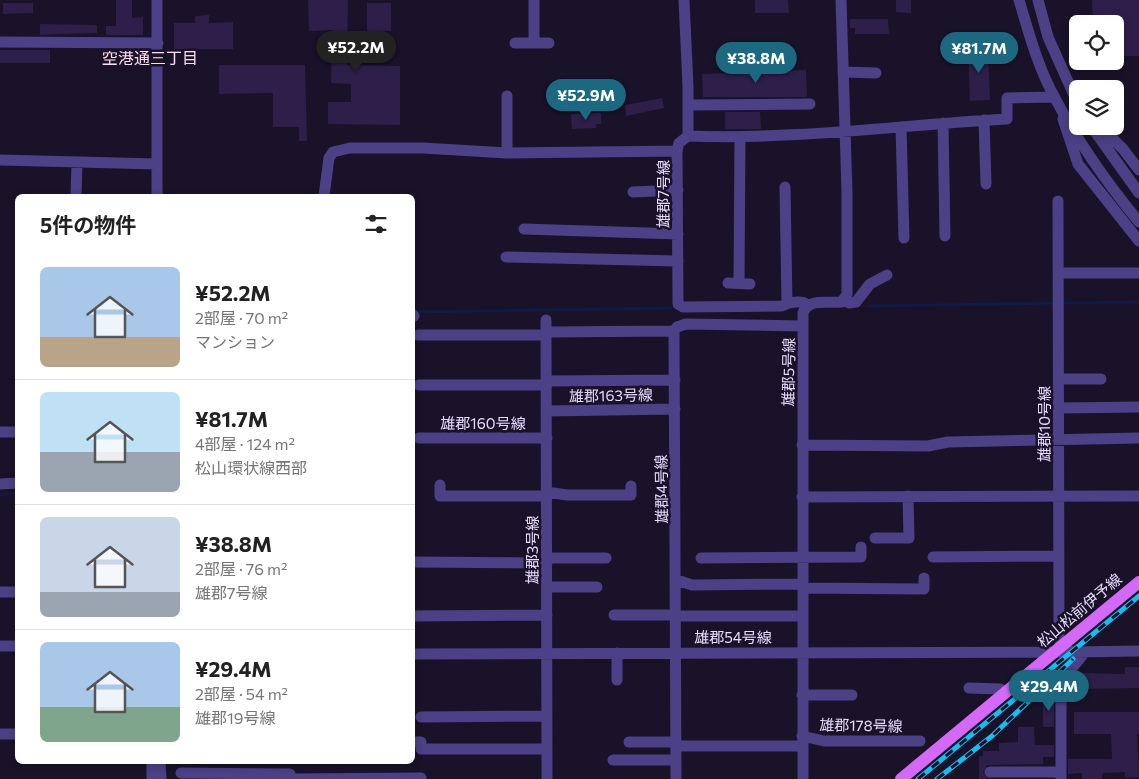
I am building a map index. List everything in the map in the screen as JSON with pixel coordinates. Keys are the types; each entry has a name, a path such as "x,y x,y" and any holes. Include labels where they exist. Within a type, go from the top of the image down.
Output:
{"main road":[{"name":"松山松前伊予線","path":"901,779 1006,692 1068,651 1139,582"}],"street":[{"path":"157,194 158,0"},
{"path":"534,0 534,43"},
{"path":"684,0 688,136 740,138 1007,119 1007,98 1057,101"},
{"path":"841,0 847,192 846,294 844,300"},
{"path":"1019,0 1030,38 1057,101 1078,164 1139,241"},
{"path":"1038,0 1048,37 1069,84"},
{"path":"0,42 158,43"},
{"path":"515,43 549,43"},
{"path":"843,72 876,72"},
{"path":"507,96 508,153"},
{"path":"1057,101 1095,165 1139,222"},
{"path":"688,106 810,104"},
{"path":"984,120 986,184"},
{"path":"943,123 940,224 945,236"},
{"path":"901,127 904,238"},
{"path":"1097,135 1139,193"},
{"path":"1109,135 1123,149 1139,170"},
{"name":"雄郡7号線","path":"688,136 679,143 678,151 678,304 683,307 782,306 787,303"},
{"path":"739,283 740,138"},
{"path":"324,194 329,158 333,152 340,150 423,148 508,153 678,151"},
{"path":"0,160 157,164"},
{"path":"76,194 77,162"},
{"path":"785,187 787,303 805,302 808,305 813,302 839,302 844,300 849,303 856,302 870,284 887,275"},
{"path":"633,192 678,190"},
{"name":"雄郡10号線","path":"1058,202 1060,439 1058,640 1068,651"},
{"path":"529,226 678,234"},
{"path":"506,257 678,261"},
{"path":"1059,274 1139,273"},
{"name":"雄郡5号線","path":"802,779 803,313 808,305"},
{"path":"418,335 546,329 674,331 686,324 803,326"},
{"name":"雄郡3号線","path":"546,329 547,779"},
{"name":"雄郡4号線","path":"674,331 677,580 676,779"},
{"path":"1059,379 1101,379"},
{"path":"418,384 675,380"},
{"path":"1059,408 1139,407"},
{"name":"雄郡163号線","path":"547,411 675,409"},
{"path":"0,432 15,432"},
{"name":"雄郡160号線","path":"423,434 491,433 547,438"},
{"path":"802,445 928,446 948,442 1139,438"},
{"path":"0,484 15,483"},
{"path":"440,485 440,496 486,491 566,495 631,495 631,486"},
{"path":"882,534 909,538 908,496"},
{"path":"802,497 1139,496"},
{"path":"700,558 861,557 861,548"},
{"path":"933,557 958,551 992,551 1058,556"},
{"path":"415,562 547,561 606,558"},
{"path":"677,580 692,586 803,586 860,594 924,589 924,578"},
{"path":"547,587 597,587"},
{"path":"0,592 15,592"},
{"path":"415,616 547,615"},
{"path":"614,615 803,616"},
{"path":"0,646 15,646"},
{"path":"990,772 1061,776 1060,692 1064,678 1080,660 1068,651"},
{"name":"雄郡54号線","path":"415,654 1139,651"},
{"path":"617,653 617,680"},
{"path":"969,688 1000,689 1006,692"},
{"path":"802,696 852,695"},
{"path":"416,714 546,716"},
{"path":"0,734 15,734"},
{"name":"雄郡178号線","path":"629,742 676,744 824,741 865,736 914,738"},
{"path":"418,744 547,750"},
{"path":"613,760 676,760"},
{"path":"152,764 152,779"},
{"path":"160,764 161,779"},
{"path":"290,764 290,777"},
{"path":"181,773 290,777 421,778"}],"building":[{"path":"116,0 132,0 132,18 143,17 143,35 106,35 106,26 116,26"},
{"path":"308,0 348,0 347,65 400,66 400,125 328,124 328,102 351,102 351,84 331,83 332,30 309,31"},
{"path":"755,0 788,0 789,13 755,13"},
{"path":"896,0 911,0 911,13 896,12"},
{"path":"1092,0 1139,0 1139,56 1124,56 1124,15 1093,15"},
{"path":"3,3 33,3 33,13 3,14"},
{"path":"367,3 391,3 391,31 367,31"},
{"path":"209,15 209,23 233,22 233,49 174,49 174,23 195,23 195,16"},
{"path":"850,19 888,19 889,34 855,34 855,28 850,28"},
{"path":"40,24 97,25 97,33 40,35"},
{"path":"988,48 990,100 970,101 968,49"},
{"path":"0,50 50,50 50,63 0,63"},
{"path":"219,65 305,65 307,141 299,141 299,127 273,127 273,93 219,94"},
{"path":"806,70 807,97 703,97 702,74"},
{"path":"662,98 664,108 626,116 625,105"},
{"path":"725,112 760,112 761,129 725,129"},
{"path":"601,113 601,124 596,124 596,128 572,129 571,114"},
{"path":"1125,667 1139,667 1139,688 1079,689 1078,673 1125,674"},
{"path":"1054,694 1054,727 1043,727 1043,699"},
{"path":"1074,712 1139,712 1139,734 1137,734 1139,777 1125,778 1125,772 1103,773 1102,779 1082,779 1082,773 1068,774 1068,759 1112,759 1111,734 1074,734"},
{"path":"1018,727 1034,727 1035,745 1054,745 1054,757 1043,757 1043,764 987,765 983,772 988,779 979,779 979,756 983,756 983,751 999,751 999,743 1018,742"}],"waterway":[{"path":"868,306 1139,302"},
{"path":"415,312 672,308"},
{"path":"0,495 15,493"}],"railway":[{"path":"918,779 1139,596"},
{"path":"937,779 992,736 1073,659"}],"district":[{"name":"空港通三丁目","path":"150,57"}]}
